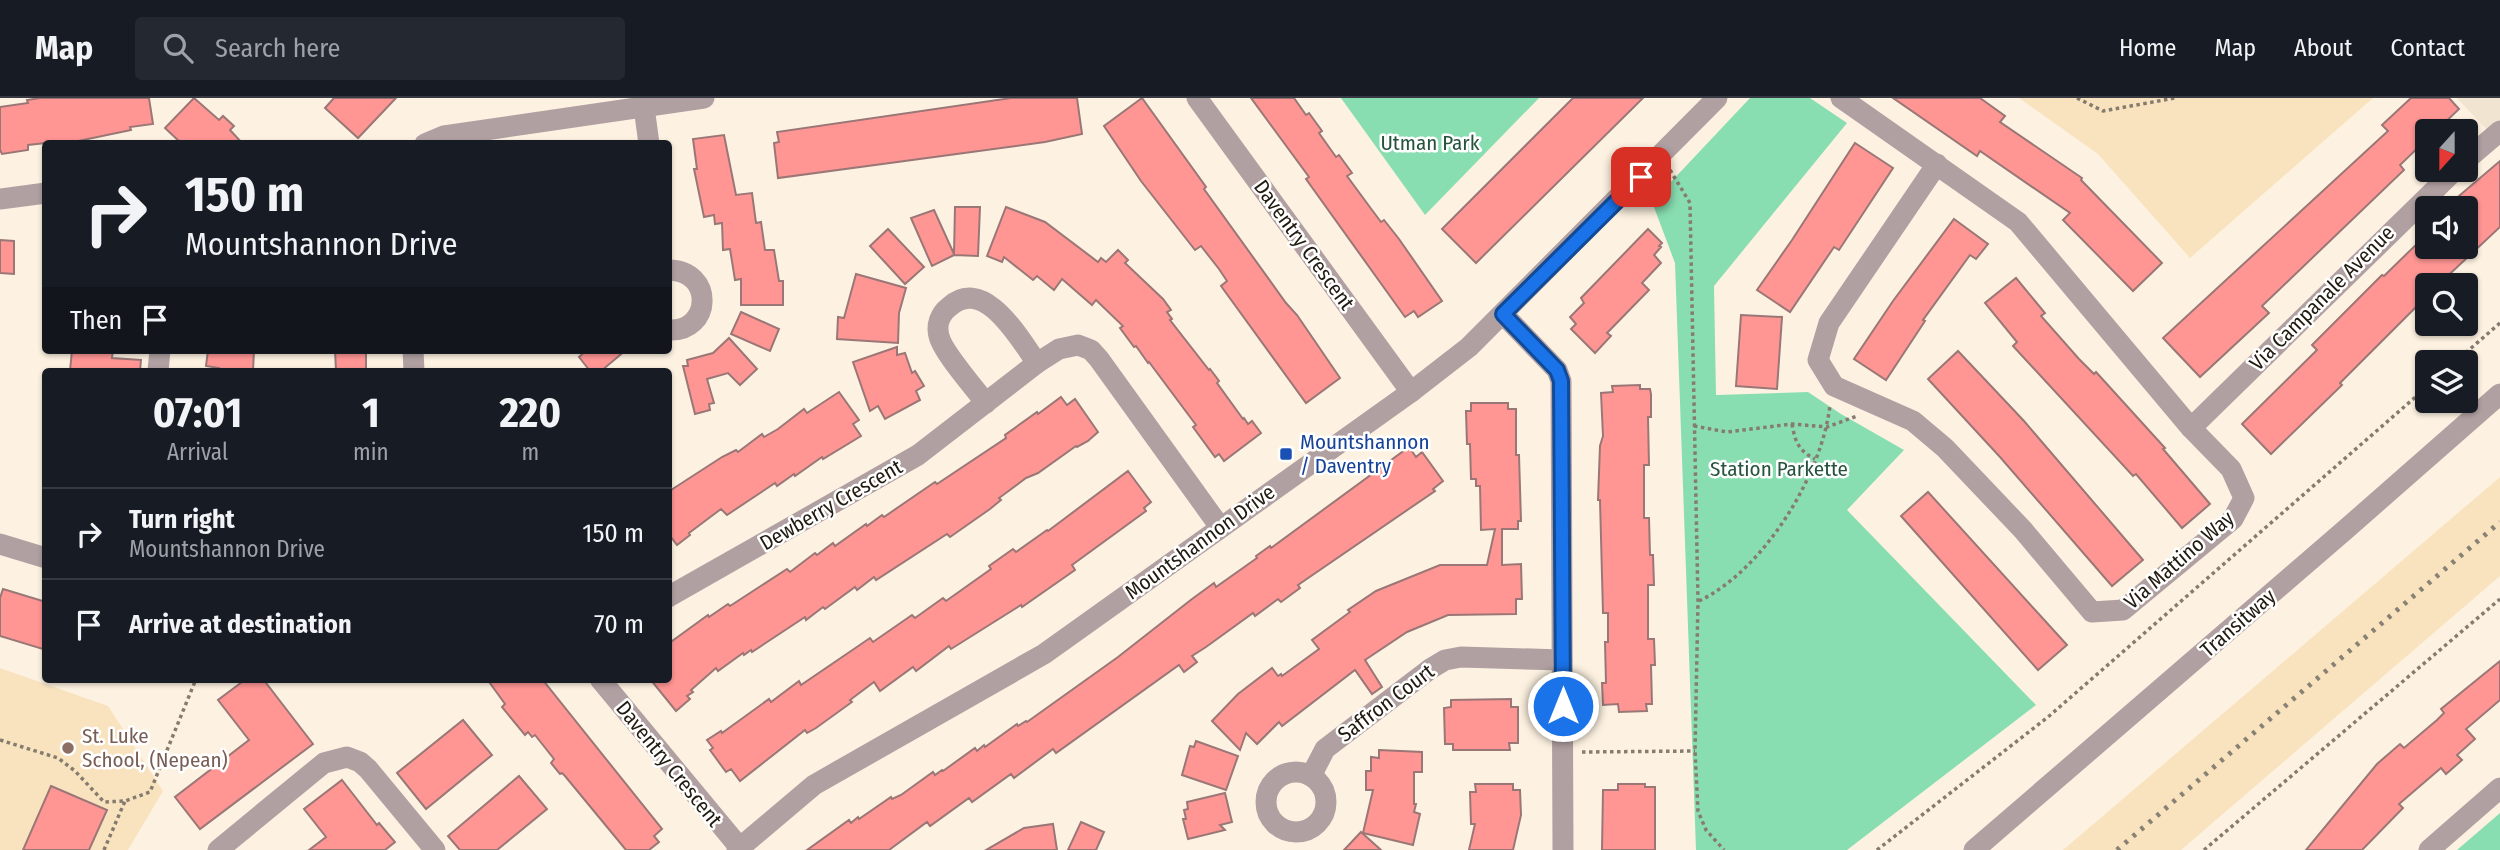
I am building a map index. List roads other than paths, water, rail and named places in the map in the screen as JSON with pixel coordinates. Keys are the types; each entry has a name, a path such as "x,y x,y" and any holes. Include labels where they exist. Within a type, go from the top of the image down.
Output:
{"street":[{"path":"434,140 444,136 704,98"},
{"name":"Daventry Crescent","path":"1197,98 1411,392"},
{"name":"Mountshannon Drive","path":"738,849 814,785 1044,654 1411,392 1469,347 1717,98"},
{"name":"Via Mattino Way","path":"1841,98 1937,164 2018,222 2191,428 2231,469 2244,498 2233,519 2123,610 2092,612 2023,530 1945,448 1913,421 1834,386 1818,360 1829,323 1937,164"},
{"path":"644,107 648,140"},
{"path":"2478,150 2500,131"},
{"name":"Via Campanale Avenue","path":"2191,428 2443,182"},
{"path":"0,199 42,194"},
{"path":"672,270 678,270 694,279 703,296 699,314 693,322 672,329"},
{"path":"986,403 939,338 938,322 944,311 956,300 976,298 1000,312 1037,363"},
{"path":"1503,314 1557,370 1561,381 1563,850"},
{"name":"Dewberry Crescent","path":"672,595 918,454 1037,363 1059,349 1078,345 1091,350 1220,527"},
{"name":"Transitway","path":"1974,850 2500,394"},
{"path":"0,544 42,557"},
{"name":"Saffron Court","path":"1311,776 1325,749 1445,660 1461,657 1562,660"},
{"name":"Daventry Crescent","path":"603,683 738,849"},
{"path":"218,850 324,763 347,757 360,762 368,769 435,850"},
{"path":"2429,850 2500,788"}],"railway":[{"path":"2117,850 2500,522"}],"place":[{"name":"Mountshannon / Daventry","path":"1286,454"},
{"name":"St. Luke School, (Nepean)","path":"68,748"}],"park label":[{"name":"Utman Park","path":"1430,143"},
{"name":"Station Parkette","path":"1779,469"}]}
